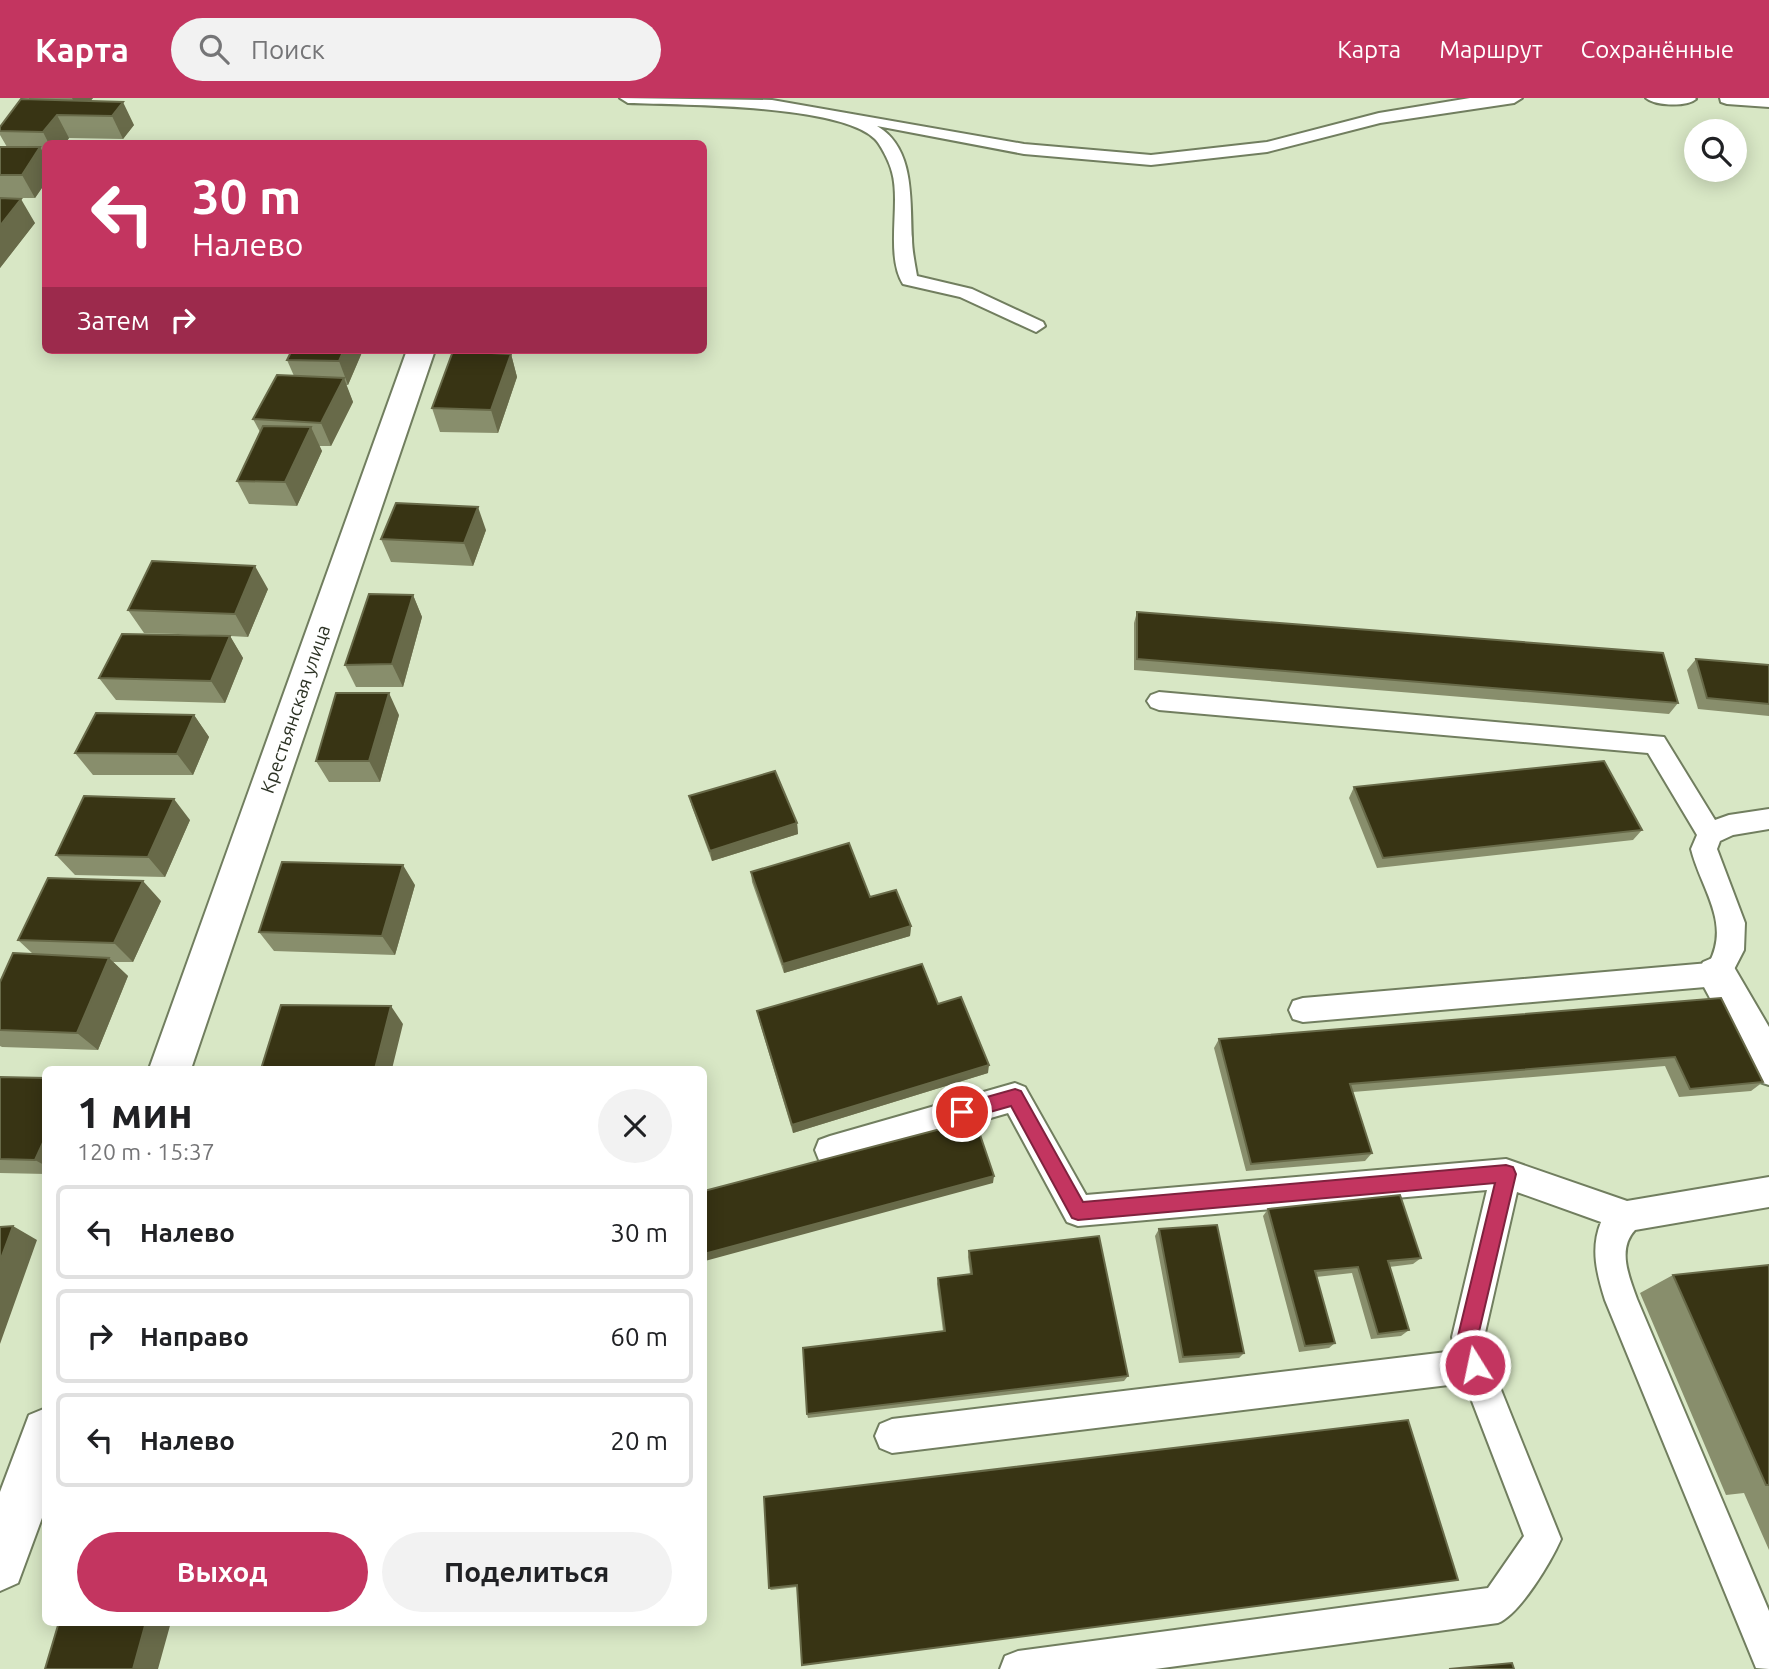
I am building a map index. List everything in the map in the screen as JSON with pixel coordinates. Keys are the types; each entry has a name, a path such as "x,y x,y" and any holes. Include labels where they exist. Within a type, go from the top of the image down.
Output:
{"street":[{"name":"Крестьянская улица","path":"171,1066 420,354"},
{"path":"1717,974 1769,1066"},
{"path":"0,1565 42,1444"}],"lane":[{"path":"628,98 772,105 1024,149 1151,160 1267,147 1379,118 1514,98"},
{"path":"1654,98 1688,99"},
{"path":"1727,99 1769,102"},
{"path":"847,116 882,136 901,173 903,242 909,280 966,293 1036,326"},
{"path":"1159,701 1655,744 1710,834"},
{"path":"1303,1010 1717,974 1730,950 1732,923 1709,869 1704,849 1710,834 1729,825 1769,819"},
{"path":"830,1150 1015,1097 1078,1211 1506,1174 1628,1216 1769,1192"},
{"path":"1018,1669 1498,1605 1543,1539 1475,1365 1468,1336 1506,1174"},
{"path":"1628,1216 1612,1232 1610,1265 1621,1300 1769,1655"},
{"path":"892,1436 1475,1365"}],"building":[{"path":"21,99 123,102 112,116 57,115 43,132 0,131 0,127"},
{"path":"0,147 40,147 22,175 0,175"},
{"path":"0,198 21,199 0,226"},
{"path":"290,354 342,354 339,361 287,360"},
{"path":"452,354 511,354 491,410 432,408"},
{"path":"277,375 344,378 321,423 253,419"},
{"path":"263,426 311,427 285,482 237,481"},
{"path":"396,503 478,507 464,543 381,539"},
{"path":"152,561 255,566 235,614 128,610"},
{"path":"369,594 413,595 392,664 345,665"},
{"path":"1137,612 1663,653 1678,703 1137,659"},
{"path":"122,634 230,636 211,681 99,678"},
{"path":"1696,659 1769,665 1769,704 1707,698"},
{"path":"336,693 389,693 369,761 316,761"},
{"path":"96,713 194,715 177,754 75,753"},
{"path":"1604,761 1642,830 1383,858 1354,787"},
{"path":"775,771 797,823 710,851 689,796"},
{"path":"84,796 174,799 148,857 56,855"},
{"path":"849,843 870,897 896,890 911,926 783,964 751,872"},
{"path":"282,862 403,865 382,936 259,932"},
{"path":"48,878 143,881 114,943 18,940"},
{"path":"13,953 109,958 77,1033 0,1030 0,982"},
{"path":"922,964 938,1004 961,997 989,1065 792,1125 757,1011"},
{"path":"1721,998 1763,1082 1690,1089 1675,1057 1350,1084 1372,1153 1251,1164 1219,1039"},
{"path":"281,1005 391,1006 376,1066 262,1066"},
{"path":"0,1077 42,1078 42,1145 35,1160 0,1159"},
{"path":"975,1120 994,1176 707,1253 707,1190"},
{"path":"1400,1195 1421,1258 1388,1261 1409,1330 1378,1334 1358,1267 1315,1271 1335,1343 1305,1346 1268,1209"},
{"path":"1217,1225 1244,1353 1183,1357 1159,1229"},
{"path":"13,1226 0,1261 0,1227"},
{"path":"1099,1236 1128,1376 807,1414 803,1348 945,1331 938,1278 972,1274 969,1251"},
{"path":"1769,1265 1769,1485 1766,1485 1673,1275"},
{"path":"1408,1420 1458,1580 802,1665 797,1585 769,1588 764,1497"},
{"path":"58,1626 145,1626 133,1669 45,1669"},
{"path":"1512,1663 1514,1669 1449,1669"}],"route":[{"path":"962,1112 1015,1097 1078,1211 1506,1174 1468,1336 1475,1365"}]}
